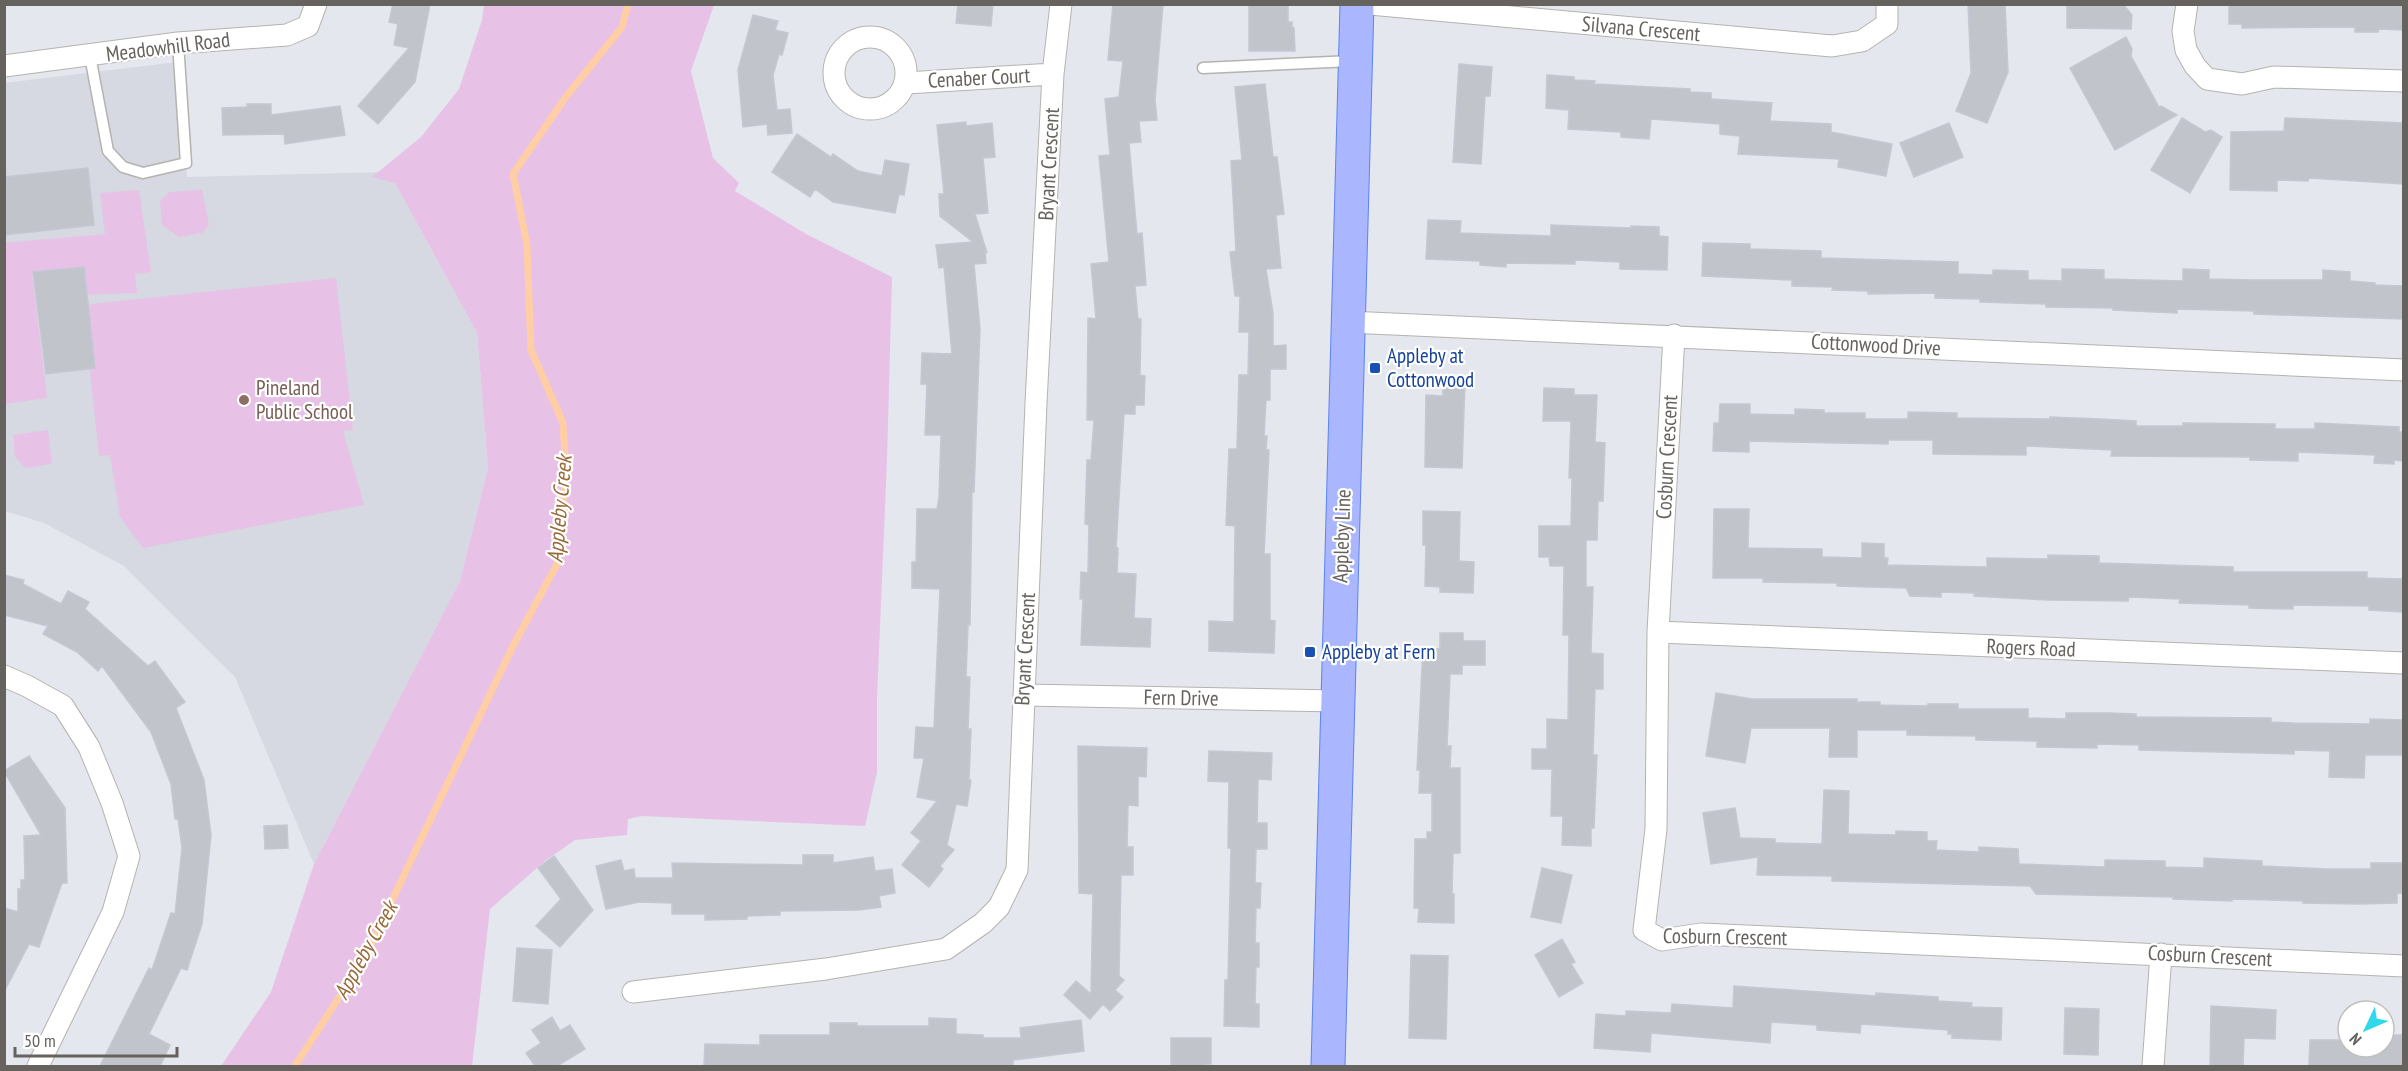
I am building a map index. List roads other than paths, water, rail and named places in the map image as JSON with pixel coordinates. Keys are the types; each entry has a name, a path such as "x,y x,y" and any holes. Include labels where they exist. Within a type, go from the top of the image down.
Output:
{"main road":[{"name":"Appleby Line","path":"1328,1066 1357,4"}],"street":[{"name":"Meadowhill Road","path":"4,66 178,43 287,35 308,26 316,4"},
{"name":"Bryant Crescent","path":"633,992 826,969 946,949 982,923 999,907 1017,870 1035,415 1053,74 1061,4"},
{"name":"Silvana Crescent","path":"1370,4 1832,46 1862,41 1887,24 1887,4"},
{"path":"2187,4 2183,31 2186,50 2195,66 2207,79 2242,84 2274,77 2403,81"},
{"name":"Cenaber Court","path":"906,83 1053,74"},
{"name":"Cottonwood Drive","path":"1348,322 1674,335 2403,370"},
{"name":"Cosburn Crescent","path":"1674,335 1658,632 1656,830 1644,930 1662,940 1701,934 2403,966"},
{"name":"Rogers Road","path":"1658,632 2403,663"},
{"path":"4,676 63,706 89,747 112,803 129,856 114,912 38,1066"},
{"name":"Fern Drive","path":"1024,695 1338,701"},
{"path":"2153,1066 2161,954"}],"lane":[{"path":"90,56 108,152 123,167 143,173 186,162 178,43"},
{"path":"1203,68 1355,61"}],"waterway":[{"name":"Appleby Creek","path":"295,1066 365,957 513,646 557,564 566,474 563,423 531,350 527,245 513,174 565,98 622,27 628,4"}],"place":[{"name":"Appleby at Cottonwood","path":"1375,368"},
{"name":"Pineland Public School","path":"244,400"},
{"name":"Appleby at Fern","path":"1310,652"}]}
